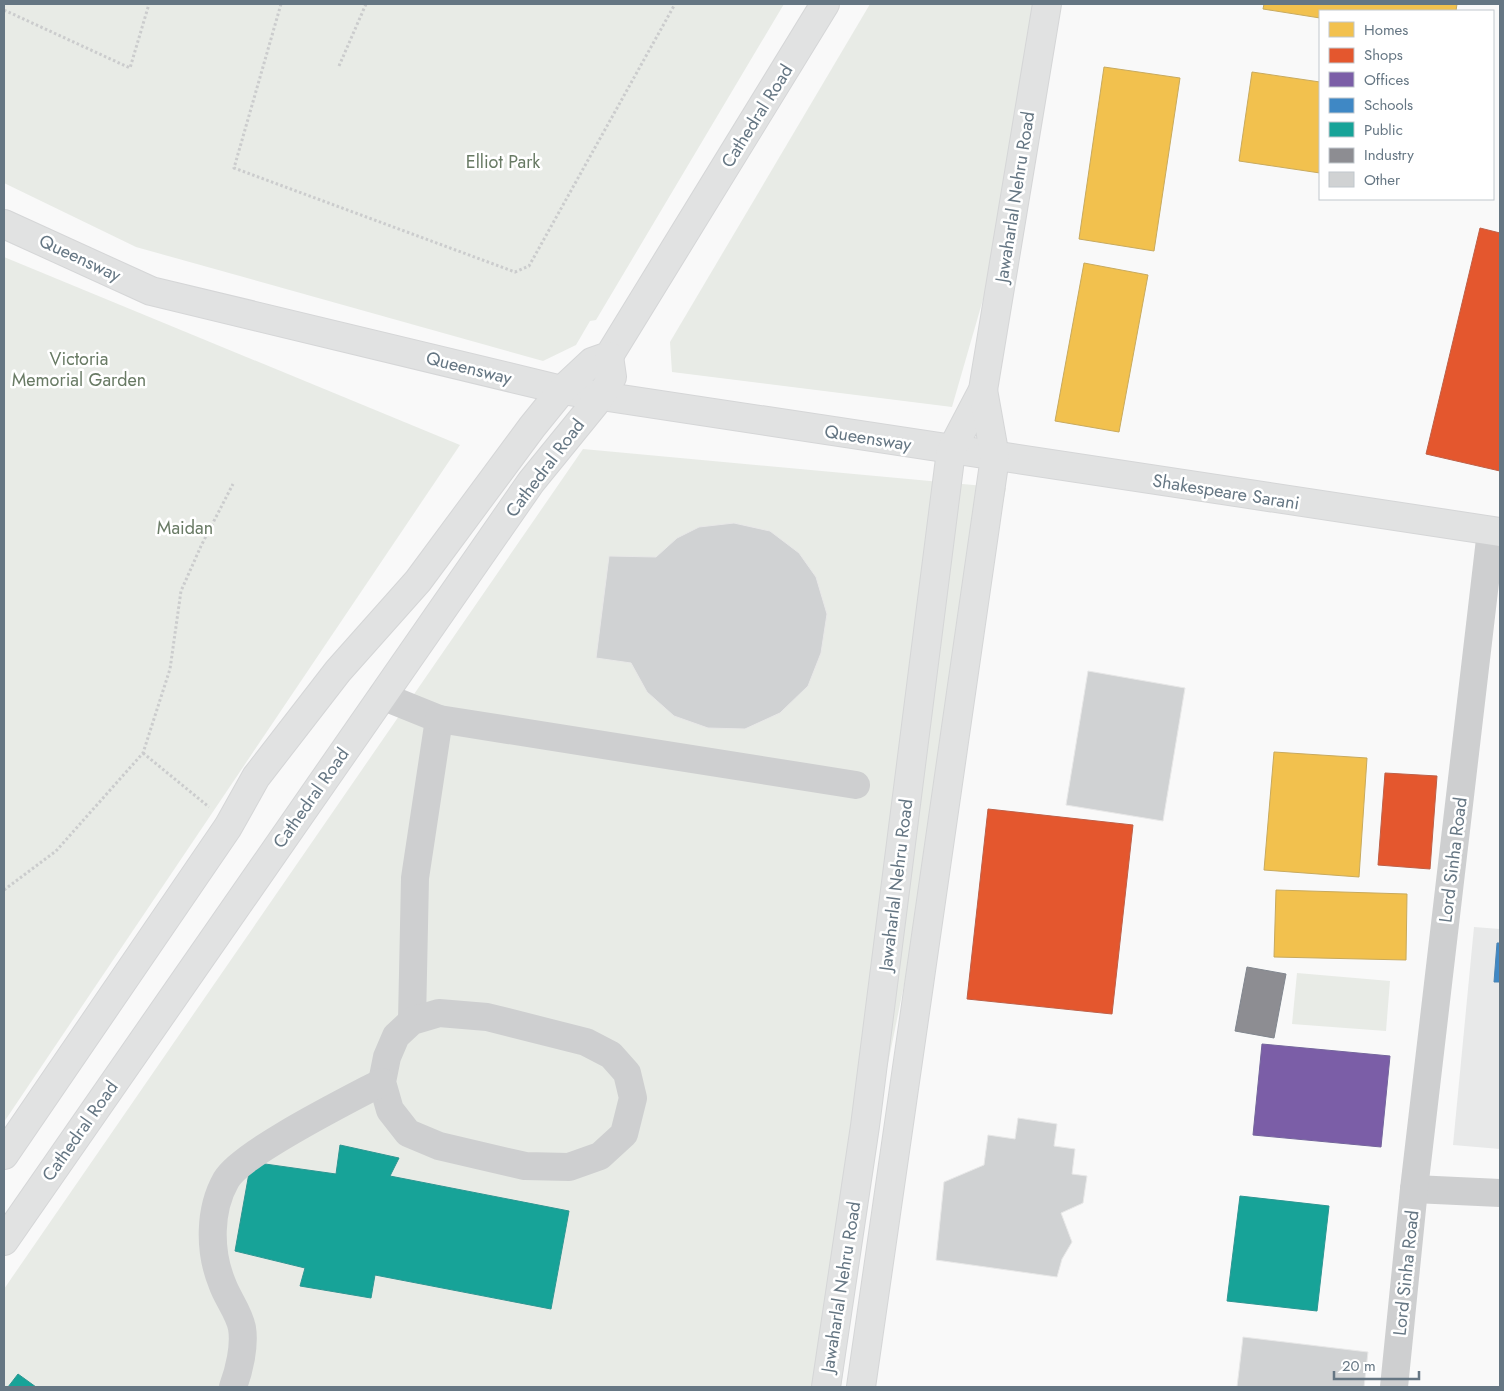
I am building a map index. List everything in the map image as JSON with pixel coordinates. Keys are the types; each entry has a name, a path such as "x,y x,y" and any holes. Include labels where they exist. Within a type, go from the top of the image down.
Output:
{"main road":[{"name":"Cathedral Road","path":"4,1154 228,827 256,777 338,671 418,581 532,427 562,390 592,362 609,356 826,4"},
{"name":"Jawaharlal Nehru Road","path":"826,1387 865,1126 951,451 983,390 1047,4"},
{"name":"Queensway","path":"4,224 151,291 562,390 951,451"},
{"name":"Cathedral Road","path":"4,1241 532,482 601,396 612,377 609,356"},
{"name":"Jawaharlal Nehru Road","path":"861,1387 995,457 983,390"},
{"name":"Shakespeare Sarani","path":"951,451 1495,532"}],"street":[{"name":"Lord Sinha Road","path":"1394,1387 1414,1189 1495,532"},
{"path":"382,696 439,719 856,785"},
{"path":"412,1021 415,878 439,719"},
{"path":"440,1014 488,1017 586,1042 611,1055 627,1073 633,1098 624,1134 600,1156 569,1167 525,1166 439,1146 408,1133 390,1110 382,1082 387,1057 396,1036 412,1021 440,1014"},
{"path":"233,1387 243,1345 242,1327 221,1282 212,1249 215,1210 226,1179 248,1158 382,1082"},
{"name":"Lord Sinha Road","path":"1414,1189 1500,1193"}],"path":[{"path":"4,10 130,68 149,4"},
{"path":"281,4 234,168 515,272 529,266 675,4"},
{"path":"339,66 366,4"},
{"path":"4,890 56,851 143,753 170,669 181,590 233,484"},
{"path":"143,753 214,811 228,827"}],"shaded area":[{"path":"1474,927 1500,929 1500,1149 1453,1145"}],"green space":[{"name":"Elliot Park","path":"4,4 784,4 596,320 590,321 576,345 543,361 136,247 4,183"},
{"path":"870,4 1041,4 1016,185 952,407 672,372 670,342"},
{"name":"Maidan","path":"4,257 460,445 4,1122"},
{"path":"583,449 1006,488 879,1107 841,1387 4,1387 4,1289"},
{"path":"1297,973 1390,981 1386,1031 1292,1024"}],"building: Homes":[{"path":"1264,4 1457,4 1456,10 1319,10 1319,18 1263,9"},
{"path":"1104,67 1180,78 1154,251 1079,239"},
{"path":"1252,72 1319,82 1319,173 1239,161"},
{"path":"1084,263 1148,275 1119,432 1055,421"},
{"path":"1274,752 1367,758 1359,877 1264,870"},
{"path":"1276,890 1407,894 1406,960 1274,957"}],"building: Shops":[{"path":"1480,228 1500,233 1500,471 1426,454"},
{"path":"1385,773 1437,776 1430,869 1378,865"},
{"path":"988,809 1133,825 1112,1014 967,999"}],"building: Offices":[{"path":"1262,1044 1390,1056 1381,1147 1253,1135"}],"building: Schools":[{"path":"1497,943 1500,943 1500,982 1494,982"}],"building: Public":[{"path":"340,1145 399,1158 390,1176 569,1211 551,1309 375,1275 371,1298 300,1286 305,1268 235,1251 251,1162 336,1174"},
{"path":"1240,1196 1329,1206 1317,1311 1227,1301"},
{"path":"18,1374 36,1387 8,1387"}],"building: Industry":[{"path":"1247,967 1286,974 1274,1038 1235,1031"}],"building: Other":[{"path":"734,523 770,531 799,553 816,577 827,614 821,653 808,686 780,713 745,729 708,728 674,716 647,692 631,663 596,658 609,556 656,557 677,538 699,527"},
{"path":"1088,671 1185,688 1163,821 1066,805"},
{"path":"1018,1118 1057,1124 1054,1146 1075,1149 1072,1174 1087,1176 1083,1203 1061,1213 1072,1242 1062,1259 1057,1277 936,1260 944,1182 984,1165 988,1135 1015,1139"},
{"path":"1243,1337 1368,1352 1364,1387 1237,1387"}],"park label":[{"name":"Victoria Memorial Garden","path":"79,369"}]}
